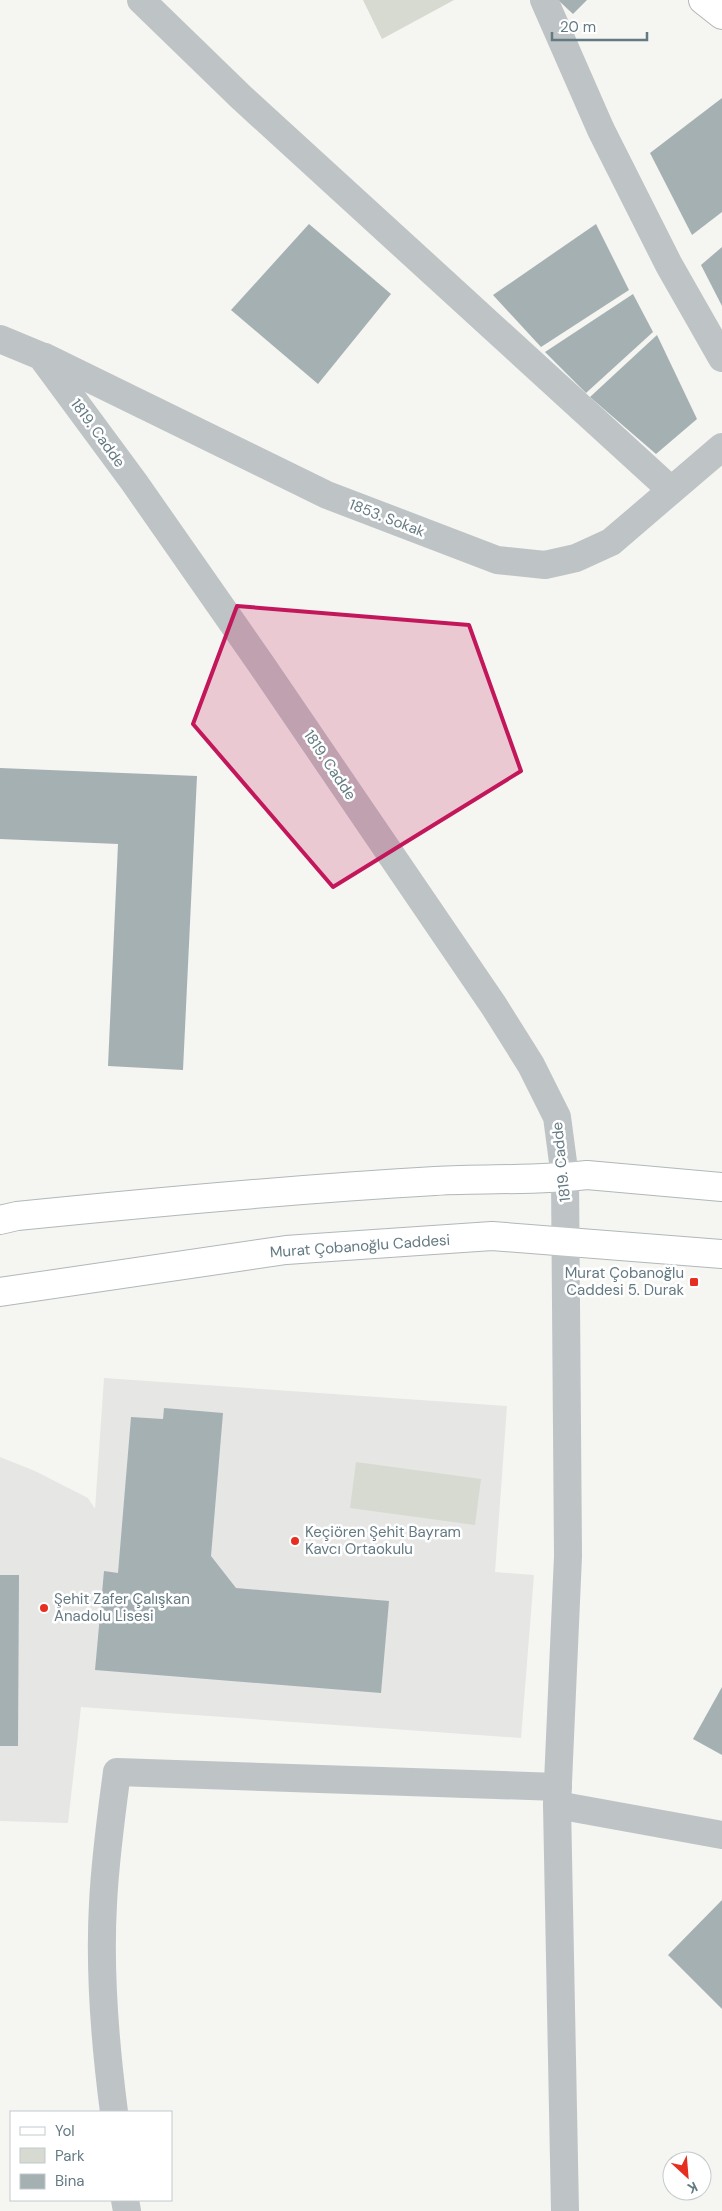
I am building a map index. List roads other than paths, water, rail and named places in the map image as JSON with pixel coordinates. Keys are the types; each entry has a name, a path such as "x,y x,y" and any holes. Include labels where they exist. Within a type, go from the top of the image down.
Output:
{"main road":[{"path":"703,0 722,15"},
{"path":"0,1220 17,1216 230,1196 437,1181 586,1175 722,1187"},
{"name":"Murat Çobanoğlu Caddesi","path":"0,1292 286,1250 492,1236 722,1254"}],"street":[{"path":"141,0 241,96 671,490"},
{"path":"544,0 601,130 660,248 722,358"},
{"path":"0,339 41,356"},
{"name":"1853. Sokak","path":"41,356 328,495 497,560 545,565 576,558 611,542 722,447"},
{"name":"1819. Cadde","path":"41,356 134,482 261,664 494,1006 531,1065 557,1118 565,1177 566,1242 568,1556 558,1796 565,2211"},
{"path":"114,2111 106,2052 102,1978 103,1915 108,1838 117,1772 558,1796 722,1835"}],"place":[{"name":"Murat Çobanoğlu Caddesi 5. Durak","path":"694,1282"},
{"name":"Keçiören Şehit Bayram Kavcı Ortaokulu","path":"295,1541"},
{"name":"Şehit Zafer Çalışkan Anadolu Lisesi","path":"44,1608"}]}
